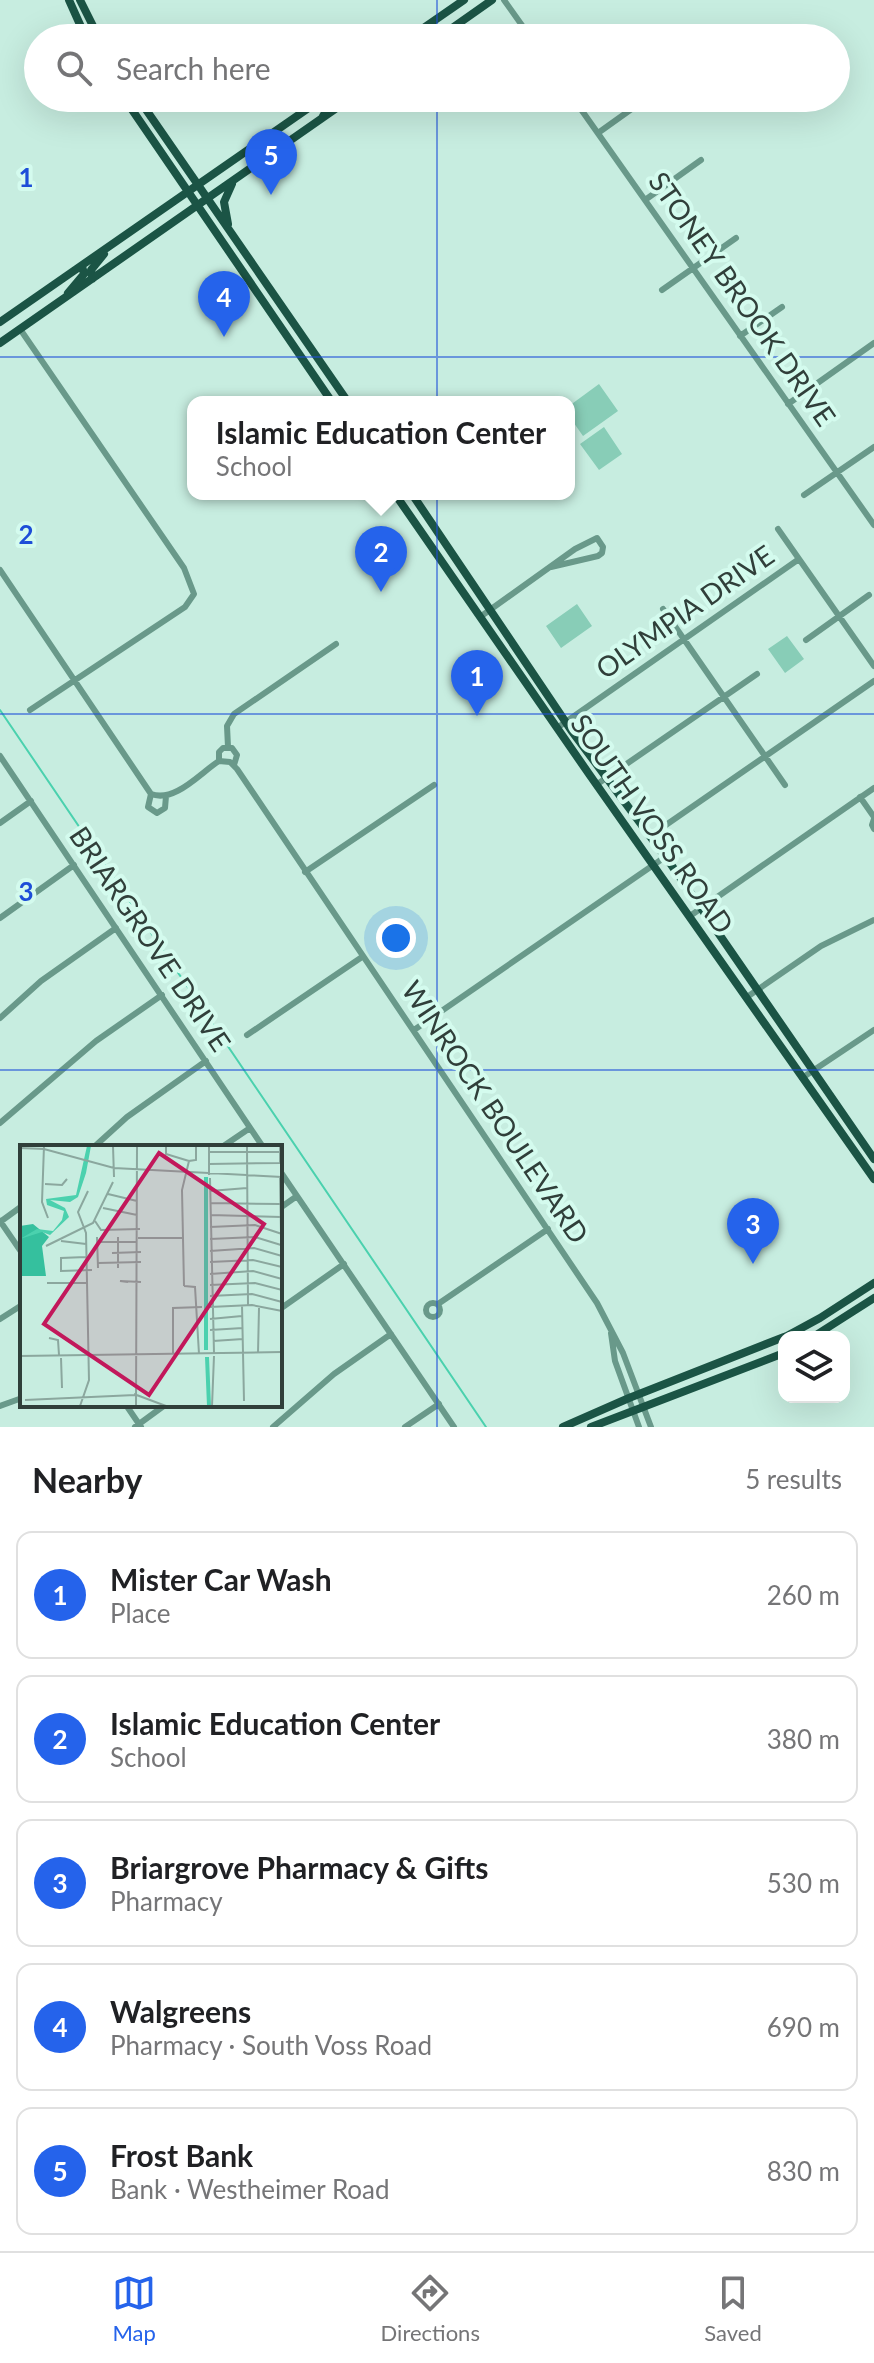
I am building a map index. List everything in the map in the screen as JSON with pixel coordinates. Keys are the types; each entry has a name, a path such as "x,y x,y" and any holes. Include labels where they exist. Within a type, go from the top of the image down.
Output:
{"main road":[{"path":"69,0 80,24"},
{"path":"80,0 92,24"},
{"path":"430,24 464,0"},
{"path":"458,24 492,0"},
{"path":"134,112 328,396"},
{"path":"148,112 344,396"},
{"path":"0,322 303,112"},
{"path":"0,343 320,120 327,112"},
{"path":"230,233 224,202 236,178"},
{"path":"92,279 91,270 109,247"},
{"path":"62,300 84,274 82,266"},
{"path":"253,288 263,282"},
{"path":"300,357 311,349"},
{"name":"SOUTH VOSS ROAD","path":"399,500 874,1179"},
{"name":"SOUTH VOSS ROAD","path":"416,500 566,722 665,857 873,1154"},
{"path":"435,550 444,544"},
{"path":"709,944 721,936"},
{"path":"795,1331 874,1283"},
{"path":"823,1331 874,1298"},
{"path":"845,1303 852,1313"},
{"path":"569,1425 778,1340"},
{"path":"742,1355 748,1368"},
{"path":"591,1427 778,1356"}],"street":[{"path":"504,0 521,24"},
{"name":"STONEY BROOK DRIVE","path":"583,112 874,525"},
{"path":"598,133 627,112"},
{"path":"645,200 701,160"},
{"path":"662,290 736,238"},
{"path":"740,336 782,307"},
{"path":"20,329 184,568 194,594 185,607 30,710"},
{"path":"788,404 874,343"},
{"path":"804,495 874,447"},
{"path":"778,529 874,666"},
{"path":"480,617 575,549 597,538 603,547 600,555 551,567"},
{"name":"OLYMPIA DRIVE","path":"557,728 799,559"},
{"path":"0,570 151,794 148,807 157,813 165,808 166,796"},
{"path":"806,640 869,595"},
{"path":"663,609 785,785"},
{"path":"219,761 219,752 228,747 227,726 234,714 336,644"},
{"path":"596,785 757,674"},
{"path":"650,836 874,681"},
{"name":"WINROCK BOULEVARD","path":"228,747 235,750 237,755 234,765 548,1229 609,1326 623,1353 651,1427"},
{"name":"BRIARGROVE DRIVE","path":"0,756 262,1145"},
{"path":"151,794 166,796 219,761 234,765"},
{"path":"305,872 434,785"},
{"path":"690,916 874,788"},
{"path":"860,797 874,818 874,829"},
{"path":"0,823 31,801"},
{"path":"414,1030 665,857"},
{"path":"0,918 74,865"},
{"path":"747,997 821,946 874,920"},
{"path":"0,1018 41,981 116,928"},
{"path":"247,1035 362,957"},
{"path":"0,1123 96,1041 162,995"},
{"path":"802,1078 874,1030"},
{"path":"96,1145 127,1117 206,1061"},
{"path":"225,1145 250,1128"},
{"path":"860,1160 873,1154"},
{"path":"282,1174 454,1427"},
{"path":"282,1207 297,1196"},
{"path":"20,1207 0,1221 20,1250"},
{"path":"438,1304 548,1229"},
{"path":"282,1308 344,1264"},
{"path":"0,1319 20,1306"},
{"name":"WINROCK BOULEVARD","path":"609,1326 615,1361 639,1427"},
{"path":"273,1427 334,1374 391,1334"},
{"path":"0,1406 20,1399"},
{"path":"405,1427 439,1404"},
{"path":"127,1407 138,1426 162,1407"}],"green space":[{"path":"599,384 618,411 583,436 575,425 575,402"},
{"path":"604,427 622,454 599,470 580,444"},
{"path":"577,604 592,626 561,648 546,626"},
{"path":"787,636 804,659 785,673 768,649"}],"waterway":[{"path":"0,710 486,1427"}],"place":[{"name":"Frost Bank","path":"271,195"},
{"name":"Walgreens","path":"224,337"},
{"name":"Islamic Education Center","path":"381,592"},
{"name":"Mister Car Wash","path":"477,716"},
{"name":"Briargrove Pharmacy & Gifts","path":"753,1264"}]}
